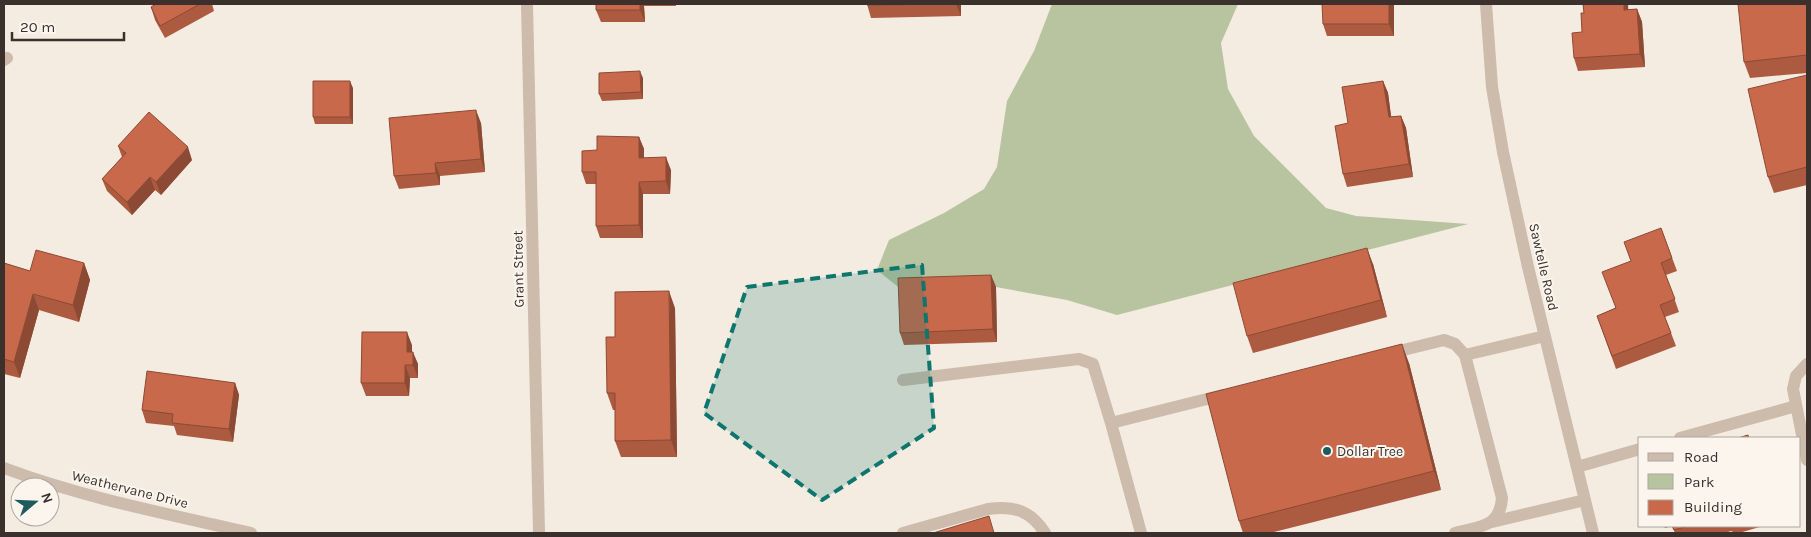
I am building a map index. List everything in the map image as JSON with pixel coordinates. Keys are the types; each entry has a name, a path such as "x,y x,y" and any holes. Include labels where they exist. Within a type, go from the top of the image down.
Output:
{"street":[{"name":"Grant Street","path":"527,4 539,533"},
{"name":"Sawtelle Road","path":"1486,4 1492,87 1503,152 1593,533"},
{"path":"1465,355 1545,336"},
{"path":"1377,357 1444,340 1455,344 1465,355 1502,498 1499,514 1492,522"},
{"path":"903,380 1078,359 1093,364 1141,533"},
{"path":"1807,364 1796,376 1793,384 1807,460"},
{"path":"1111,423 1234,392"},
{"path":"1684,437 1796,406"},
{"path":"1577,467 1638,450"},
{"name":"Weathervane Drive","path":"4,468 92,497 252,533"},
{"path":"1455,533 1492,522 1585,500"},
{"path":"903,533 988,509 1002,507 1028,514 1038,522 1045,533"}],"highlighted area":[{"path":"922,265 934,428 822,500 704,413 747,287"}],"green space":[{"path":"1052,4 1238,4 1221,43 1228,89 1254,136 1326,208 1356,216 1468,224 1117,315 1067,300 996,287 902,290 877,270 889,240 944,213 984,189 997,167 1007,101 1034,51"}],"building":[{"path":"156,4 200,4 160,26 151,7"},
{"path":"596,4 640,4 640,10 596,10"},
{"path":"867,4 956,4 867,5"},
{"path":"1322,4 1389,4 1389,24 1323,24"},
{"path":"1583,4 1624,4 1624,10 1637,9 1640,54 1574,58 1572,33 1582,32 1581,13 1584,13"},
{"path":"1738,4 1807,4 1807,55 1744,62"},
{"path":"640,71 641,92 599,94 599,73"},
{"path":"1807,75 1807,167 1768,177 1748,89"},
{"path":"313,81 350,81 350,117 313,117"},
{"path":"1383,81 1389,117 1401,116 1409,164 1343,174 1335,126 1348,123 1342,87"},
{"path":"476,110 481,159 435,163 436,173 394,176 389,118"},
{"path":"149,112 188,147 156,182 150,177 127,202 102,179 126,153 118,146"},
{"path":"597,136 639,137 639,158 666,157 666,181 639,182 639,225 596,226 596,172 582,172 582,151 597,150"},
{"path":"1661,228 1672,258 1661,263 1675,299 1660,305 1671,333 1612,356 1597,316 1616,308 1602,272 1631,261 1624,242"},
{"path":"1367,248 1381,300 1247,336 1233,283"},
{"path":"36,250 84,263 73,305 33,294 14,362 4,359 4,263 30,271"},
{"path":"991,275 993,329 900,333 898,278"},
{"path":"669,291 671,440 615,441 615,393 607,393 606,337 615,337 615,292"},
{"path":"362,332 407,332 407,352 413,352 413,365 405,365 405,383 361,383"},
{"name":"Dollar Tree","path":"1402,344 1434,471 1239,521 1206,394"},
{"path":"147,371 235,383 229,429 172,423 173,414 142,410"},
{"path":"989,516 994,533 933,533"},
{"path":"1672,527 1684,527 1674,530"}],"place":[{"name":"Dollar Tree","path":"1327,451"}]}
